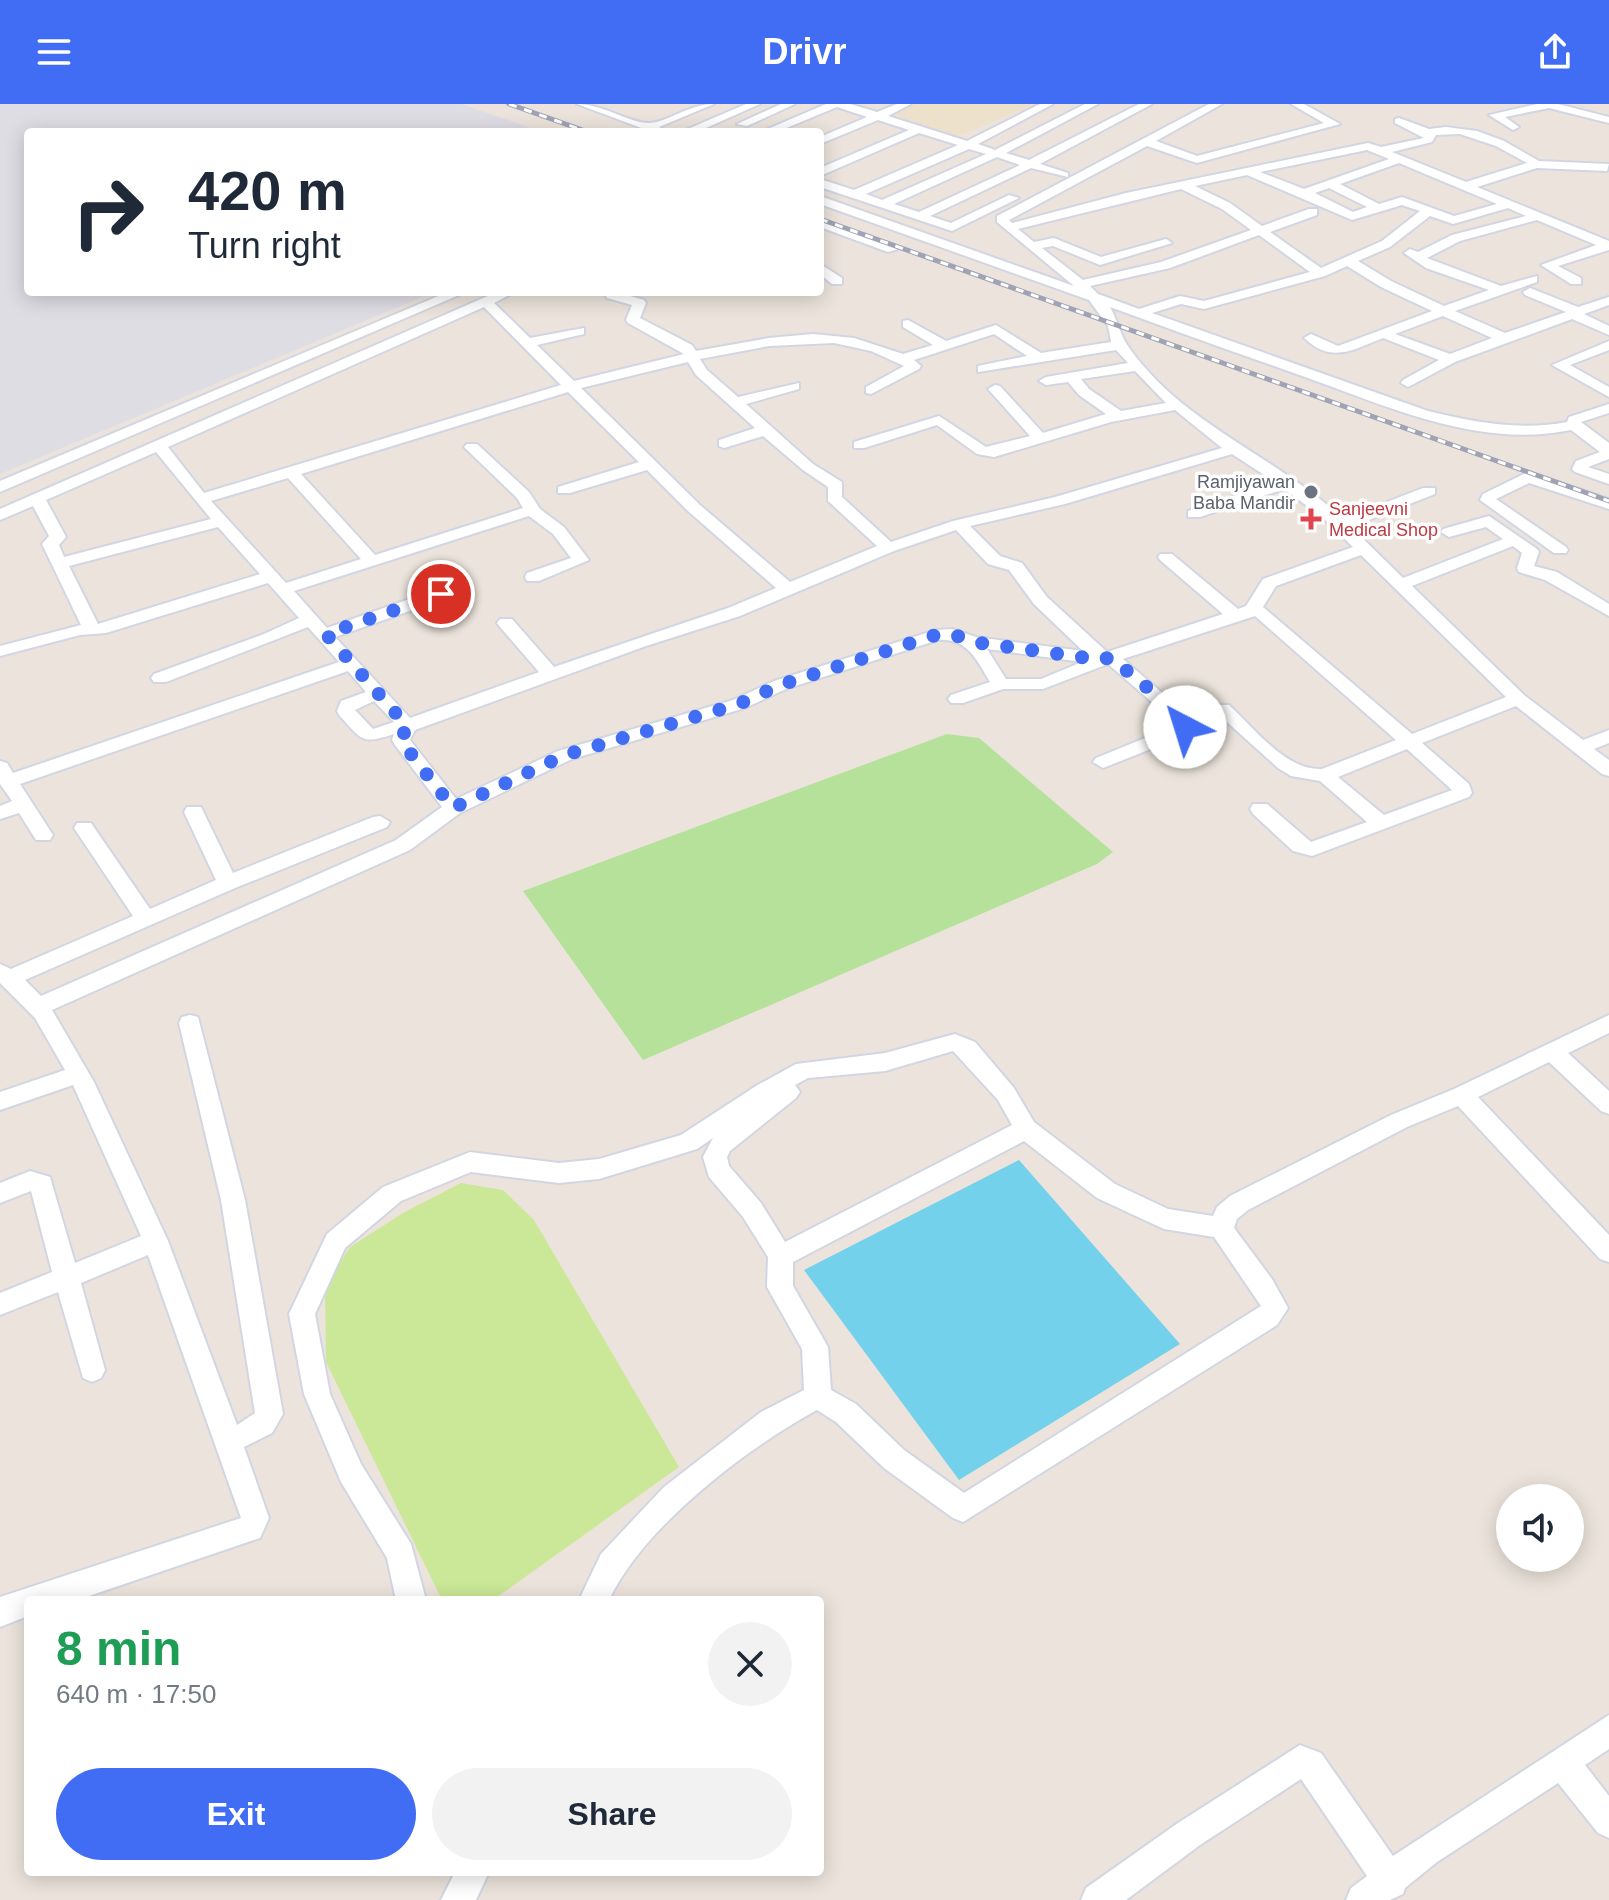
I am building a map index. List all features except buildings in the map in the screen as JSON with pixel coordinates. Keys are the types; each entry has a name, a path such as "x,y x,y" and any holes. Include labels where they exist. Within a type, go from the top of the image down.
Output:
{"street":[{"path":"582,104 649,127 709,104"},
{"path":"697,128 755,104"},
{"path":"737,126 790,104"},
{"path":"777,128 837,104 1064,175"},
{"path":"824,139 906,104"},
{"path":"856,194 968,145 1048,104"},
{"path":"920,216 1031,164 1147,104"},
{"path":"824,184 952,227 1064,175 1149,124 1200,104"},
{"path":"1005,222 1144,141 1217,104"},
{"path":"1296,104 1368,146 1384,150 1608,246"},
{"path":"1513,127 1495,115 1547,104 1609,120"},
{"path":"883,204 995,154 1086,105 1169,129"},
{"path":"624,118 628,106"},
{"path":"624,118 642,114"},
{"path":"1399,121 1430,134 1453,128 1463,130 1497,142 1536,164"},
{"path":"824,170 917,130"},
{"path":"1144,141 1197,160 1243,145 1345,130"},
{"path":"1384,150 1428,140 1430,134"},
{"path":"939,241 985,219 1005,222 1251,173 1368,146"},
{"path":"1305,193 1402,158"},
{"path":"1251,173 1305,193 1352,216 1402,201 1409,195 1536,164 1608,167"},
{"path":"1330,184 1380,209"},
{"path":"1185,186 1226,206 1320,273"},
{"path":"824,201 1087,290 1138,313 1307,352 1423,414 1455,422 1536,429 1574,425 1605,447 1608,454 1581,464 1580,469 1609,479"},
{"path":"1402,201 1415,203 1453,220 1510,204"},
{"path":"1138,313 1180,300 1204,305 1320,273 1389,242 1428,211"},
{"path":"1087,290 1260,233 1313,212"},
{"path":"1417,258 1460,236 1539,216"},
{"path":"1005,222 1087,290 1103,307 1119,333 1119,345 1178,405 1233,449 1287,483 1340,526 1518,699 1609,770"},
{"path":"824,224 892,249"},
{"path":"824,239 845,232"},
{"path":"1032,246 1054,242 1100,261 1166,243"},
{"path":"1389,242 1460,277 1501,290"},
{"path":"1576,281 1547,265 1608,246"},
{"path":"1350,262 1394,288 1504,338"},
{"path":"824,271 837,281"},
{"path":"1307,352 1339,350 1501,290 1531,285 1609,331"},
{"path":"0,487 450,296"},
{"path":"0,515 499,296"},
{"path":"615,296 639,303 633,320 687,348 701,372 808,467 836,485 834,498 888,548"},
{"path":"1408,383 1450,359 1609,301"},
{"path":"486,302 694,508 788,589"},
{"path":"908,324 943,345"},
{"path":"900,360 996,329 1038,357"},
{"path":"526,343 579,331"},
{"path":"1381,333 1450,359"},
{"path":"201,499 567,385 691,357 768,344 831,339 872,349 911,365 913,369 871,390"},
{"path":"983,369 1119,345"},
{"path":"1574,425 1574,420 1609,396 1559,365 1609,345"},
{"path":"1046,381 1138,366"},
{"path":"1072,377 1084,392 1118,416"},
{"path":"737,402 794,386"},
{"path":"995,389 1040,438"},
{"path":"859,445 939,420 982,451 994,452 1118,416 1178,405"},
{"path":"724,443 766,430"},
{"path":"159,446 201,499 406,725"},
{"path":"472,447 523,495 533,511 564,538 581,560 533,577"},
{"path":"376,694 347,705 346,711 369,736 734,612 888,548 959,524 1059,501 1233,449"},
{"path":"564,490 649,464"},
{"path":"292,473 371,560"},
{"path":"1560,550 1491,503 1489,497 1528,477 1609,504"},
{"path":"1194,514 1287,483"},
{"path":"1340,526 1429,491"},
{"path":"37,498 58,537 50,544 92,630"},
{"path":"0,651 371,560 533,511"},
{"path":"59,563 223,521"},
{"path":"1449,532 1489,521 1531,552 1525,568 1551,576 1607,608"},
{"path":"959,524 994,560 1016,567 1018,575 1030,588 1106,658 1187,722 1179,731 1103,762"},
{"path":"1399,585 1515,540"},
{"path":"1254,609 1255,601 1264,594 1269,583 1363,549"},
{"path":"1166,557 1234,614"},
{"path":"326,634 441,594"},
{"path":"957,699 1001,684 1036,686 1106,658 1254,609 1462,788 1462,793 1306,849 1260,809"},
{"path":"160,678 270,638 309,620"},
{"path":"506,623 551,675"},
{"path":"36,1008 403,845 453,808 565,755 739,704 780,685 861,657 943,633 973,642 1106,658"},
{"path":"973,642 1001,684"},
{"path":"43,835 4,774 224,710 349,665"},
{"path":"1223,709 1300,774 1309,778 1324,775 1518,699"},
{"path":"406,725 401,740 453,808"},
{"path":"1580,748 1609,736"},
{"path":"1324,775 1381,823"},
{"path":"0,813 23,804"},
{"path":"194,812 228,883"},
{"path":"46,1596 250,1528 255,1518 156,1241 125,1165 62,1040 5,975 380,822"},
{"path":"84,828 145,918"},
{"path":"190,1023 233,1200 269,1414 267,1421 258,1428 228,1441"},
{"path":"818,1396 846,1413 894,1459 963,1509 1268,1317 1275,1308 1266,1286 1231,1247 1222,1228 1226,1214 1239,1203 1399,1121 1462,1095 1609,1023"},
{"path":"410,1596 401,1554 351,1473 317,1394 302,1314 336,1241 392,1194 470,1162 559,1173 599,1169 689,1142 764,1092 804,1070 885,1062 955,1042 967,1048 1006,1094 1026,1129 1106,1191 1164,1219 1222,1228"},
{"path":"1552,1051 1609,1105"},
{"path":"816,1069 722,1144 715,1157 718,1170 752,1210 781,1256 780,1287 815,1347 818,1396"},
{"path":"0,1101 78,1074"},
{"path":"1462,1095 1609,1252"},
{"path":"781,1256 1026,1129"},
{"path":"0,1193 30,1181 41,1184 92,1370"},
{"path":"0,1304 156,1241"},
{"path":"596,1596 611,1564 674,1496 771,1421 818,1396"},
{"path":"0,1612 24,1603"},
{"path":"1363,1900 1391,1882 1426,1851 1609,1731"},
{"path":"1098,1900 1189,1834 1300,1761 1310,1764 1391,1882"},
{"path":"1562,1762 1609,1822"},
{"path":"452,1876 455,1900"},
{"path":"455,1900 470,1876"}],"shaded area":[{"path":"0,104 462,104 531,128 24,128 24,296 424,296 0,474"},
{"path":"914,104 1036,104 956,137 892,114"}],"green space":[{"path":"947,734 979,738 1113,852 1097,864 643,1060 523,891"},
{"path":"461,1183 503,1190 534,1220 679,1467 499,1596 440,1596 326,1362 325,1285 350,1247 403,1213"}],"water":[{"path":"1019,1160 1180,1344 959,1480 804,1270"}],"railway":[{"path":"509,104 577,128"},
{"path":"824,220 1609,501"}],"place":[{"name":"Ramjiyawan Baba Mandir","path":"1311,492"},
{"name":"Sanjeevni Medical Shop","path":"1311,519"}],"route":[{"path":"441,594 326,634 349,665 407,726 401,740 453,808 565,755 739,704 780,685 943,633 973,642 1102,660 1110,657 1183,717 1187,722 1185,727"}]}
